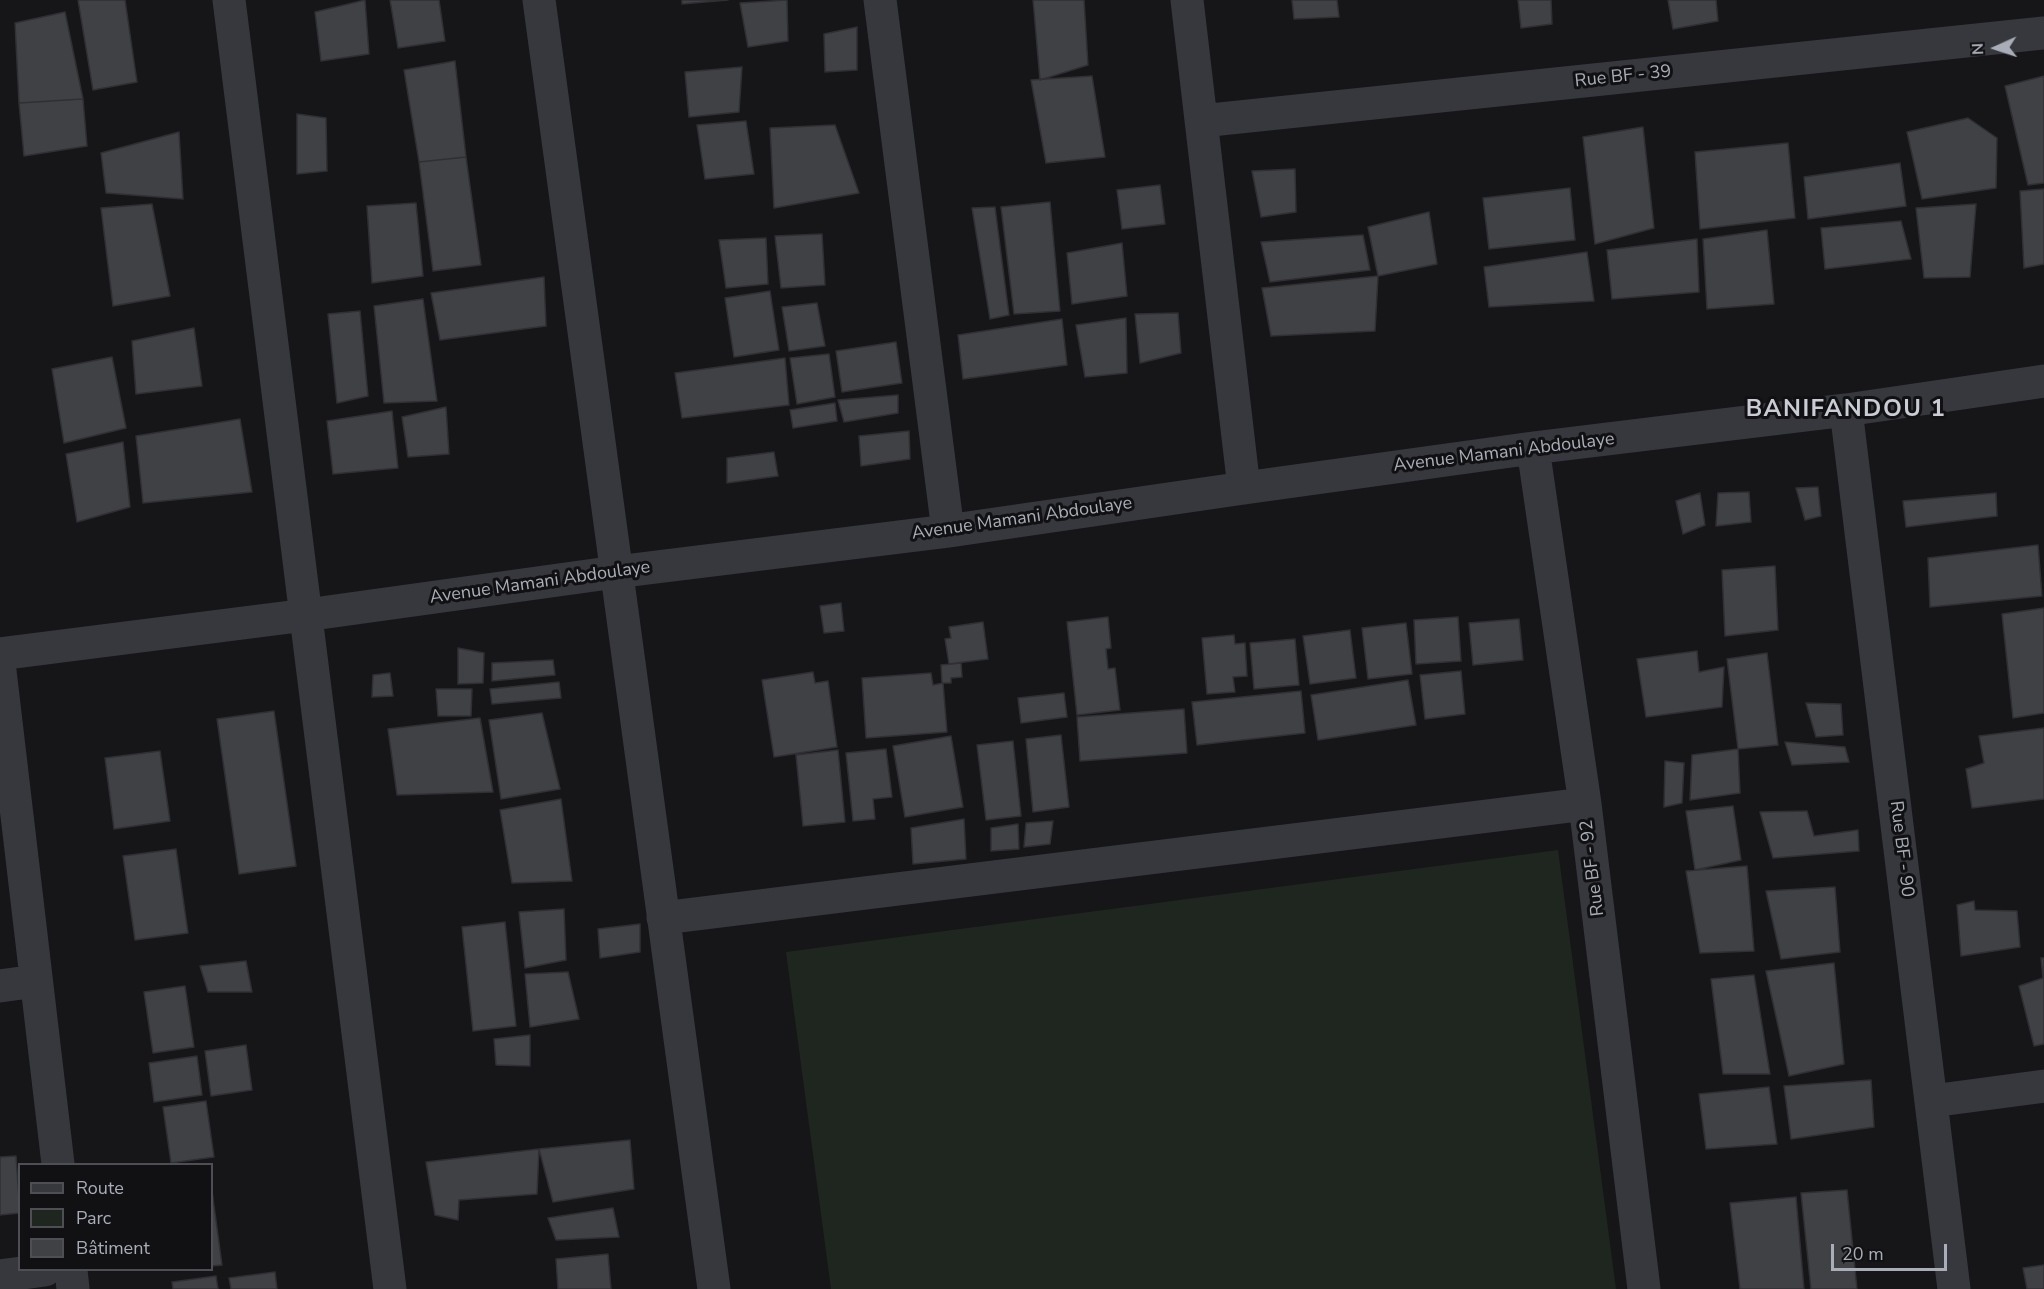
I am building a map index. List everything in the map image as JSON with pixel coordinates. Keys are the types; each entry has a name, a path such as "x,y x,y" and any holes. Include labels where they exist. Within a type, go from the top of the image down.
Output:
{"street":[{"path":"229,0 390,1289"},
{"path":"539,0 714,1289"},
{"path":"880,0 948,531"},
{"path":"1187,0 1244,488"},
{"name":"Rue BF - 39","path":"1201,121 2044,33"},
{"name":"Avenue Mamani Abdoulaye","path":"0,654 616,572 948,531 1533,448 1846,410 2044,381"},
{"name":"Rue BF - 90","path":"1846,410 1954,1289"},
{"name":"Rue BF - 92","path":"1533,448 1585,804 1644,1289"},
{"path":"0,671 58,1163"},
{"path":"663,918 1585,804"},
{"path":"0,986 36,981"},
{"path":"1932,1101 2044,1086"},
{"path":"0,1276 32,1271"},
{"path":"71,1271 73,1289"}],"green space":[{"path":"1558,850 1616,1289 831,1289 786,952"}],"building":[{"path":"78,0 125,0 137,82 93,90"},
{"path":"365,0 369,54 321,61 315,12"},
{"path":"390,0 439,0 445,41 398,48"},
{"path":"682,0 728,0 682,4"},
{"path":"787,0 788,41 748,47 740,3"},
{"path":"1033,0 1084,0 1088,65 1040,80"},
{"path":"1292,0 1337,0 1339,17 1294,19"},
{"path":"1518,0 1551,0 1552,24 1521,28"},
{"path":"1668,0 1716,0 1718,21 1673,29"},
{"path":"65,12 83,99 19,103 15,23"},
{"path":"857,27 857,70 825,72 824,34"},
{"path":"455,61 466,157 419,162 404,70"},
{"path":"742,67 739,112 689,117 685,72"},
{"path":"1092,76 1105,157 1046,163 1031,80"},
{"path":"2044,76 2044,183 2028,185 2005,86"},
{"path":"83,99 87,146 24,156 19,103"},
{"path":"297,114 326,118 327,171 297,174"},
{"path":"1968,118 1997,138 1996,188 1922,199 1907,132"},
{"path":"746,121 754,174 705,179 697,125"},
{"path":"835,125 859,193 774,208 770,128"},
{"path":"1643,127 1654,228 1595,244 1583,137"},
{"path":"179,132 183,199 106,193 101,153"},
{"path":"1788,143 1795,218 1700,229 1695,152"},
{"path":"466,157 481,265 433,271 419,162"},
{"path":"1900,163 1906,206 1808,219 1804,177"},
{"path":"1295,169 1296,212 1261,217 1252,171"},
{"path":"1160,185 1165,224 1122,229 1117,190"},
{"path":"1570,188 1575,240 1489,249 1483,198"},
{"path":"2044,189 2044,264 2024,268 2020,191"},
{"path":"1050,202 1060,311 1014,314 1001,207"},
{"path":"416,203 423,276 372,283 367,206"},
{"path":"152,204 170,296 113,306 101,208"},
{"path":"1976,204 1970,277 1924,278 1916,208"},
{"path":"995,207 1009,315 990,319 972,208"},
{"path":"1429,212 1437,264 1378,276 1368,227"},
{"path":"1901,221 1911,259 1825,269 1821,228"},
{"path":"1767,230 1774,304 1707,309 1703,239"},
{"path":"822,234 825,285 781,288 775,236"},
{"path":"1363,235 1370,270 1270,282 1261,242"},
{"path":"766,238 768,284 726,288 719,240"},
{"path":"1697,239 1699,292 1612,299 1607,250"},
{"path":"1122,243 1127,296 1072,304 1067,253"},
{"path":"1587,252 1594,301 1489,307 1484,267"},
{"path":"1378,276 1375,331 1271,336 1262,288"},
{"path":"544,277 546,326 440,340 431,293"},
{"path":"770,291 779,350 734,357 725,298"},
{"path":"423,299 437,401 384,403 374,306"},
{"path":"817,303 825,346 789,351 782,307"},
{"path":"360,311 368,396 337,403 328,314"},
{"path":"1178,313 1181,353 1140,363 1135,314"},
{"path":"1126,318 1127,373 1085,377 1076,325"},
{"path":"1062,319 1067,365 963,379 958,335"},
{"path":"194,328 202,386 136,394 132,341"},
{"path":"896,342 902,383 842,392 836,351"},
{"path":"829,354 835,397 797,404 790,358"},
{"path":"112,357 126,428 64,443 52,369"},
{"path":"785,358 789,405 682,418 675,373"},
{"path":"898,395 898,413 844,422 838,400"},
{"path":"835,403 837,421 793,428 790,410"},
{"path":"446,407 449,454 408,457 402,417"},
{"path":"392,411 398,468 333,474 327,421"},
{"path":"240,419 252,492 143,503 136,436"},
{"path":"909,431 910,459 861,466 859,436"},
{"path":"123,442 130,507 77,522 66,454"},
{"path":"774,452 778,476 727,483 727,458"},
{"path":"1818,487 1821,516 1805,520 1796,488"},
{"path":"1749,492 1751,522 1716,526 1718,493"},
{"path":"1700,493 1705,525 1683,534 1676,501"},
{"path":"1996,493 1997,516 1906,527 1903,501"},
{"path":"2038,545 2042,596 1930,607 1928,558"},
{"path":"1775,566 1778,630 1725,636 1722,570"},
{"path":"841,603 844,631 824,633 820,606"},
{"path":"2044,608 2044,713 2013,718 2002,614"},
{"path":"1108,617 1111,648 1106,649 1108,669 1115,668 1120,710 1077,715 1067,622"},
{"path":"1458,617 1461,661 1416,664 1414,620"},
{"path":"1519,619 1523,660 1473,665 1469,623"},
{"path":"983,622 988,659 949,664 945,639 951,638 949,627"},
{"path":"1406,623 1412,674 1368,679 1362,628"},
{"path":"1350,630 1356,678 1310,684 1303,636"},
{"path":"1234,635 1235,644 1245,643 1247,676 1233,677 1235,692 1207,694 1202,638"},
{"path":"1295,639 1299,685 1254,689 1250,643"},
{"path":"458,648 484,653 483,683 458,684"},
{"path":"1697,651 1699,672 1724,667 1722,707 1646,717 1637,659"},
{"path":"1767,653 1778,745 1738,749 1727,659"},
{"path":"553,660 555,675 492,681 492,663"},
{"path":"961,663 962,677 951,678 951,683 942,683 941,665"},
{"path":"1461,671 1465,714 1425,719 1420,675"},
{"path":"813,672 815,683 828,681 837,747 774,757 762,680"},
{"path":"390,673 393,696 372,697 373,675"},
{"path":"931,673 933,685 943,683 947,732 866,738 862,678"},
{"path":"1408,680 1416,725 1318,740 1311,695"},
{"path":"559,682 561,698 492,704 490,689"},
{"path":"436,689 472,689 471,716 438,716"},
{"path":"1301,691 1305,733 1197,745 1192,702"},
{"path":"1064,693 1067,717 1021,723 1018,698"},
{"path":"1806,703 1841,704 1843,735 1816,737"},
{"path":"1184,709 1187,753 1080,761 1077,717"},
{"path":"274,711 296,866 239,874 217,719"},
{"path":"542,713 560,789 501,799 489,720"},
{"path":"480,718 493,792 397,795 388,729"},
{"path":"2044,728 2044,799 1972,808 1966,769 1984,763 1979,736"},
{"path":"1061,735 1069,807 1033,812 1026,739"},
{"path":"951,736 963,807 905,817 893,746"},
{"path":"1013,741 1021,816 986,820 977,745"},
{"path":"1785,742 1845,747 1849,762 1792,765"},
{"path":"886,749 892,797 873,799 875,819 853,821 846,753"},
{"path":"1738,749 1740,793 1690,800 1692,755"},
{"path":"838,750 845,822 803,826 796,755"},
{"path":"160,751 170,821 114,829 105,758"},
{"path":"1665,761 1684,763 1682,803 1664,807"},
{"path":"561,799 572,881 512,883 500,810"},
{"path":"1733,806 1741,860 1695,870 1686,811"},
{"path":"1807,811 1814,836 1858,830 1859,851 1773,858 1760,812"},
{"path":"964,819 966,859 913,864 911,828"},
{"path":"1053,821 1050,844 1024,847 1026,823"},
{"path":"1018,824 1019,849 991,851 991,828"},
{"path":"176,849 188,933 135,940 123,856"},
{"path":"1747,866 1754,951 1700,953 1686,871"},
{"path":"1835,887 1840,952 1781,959 1766,891"},
{"path":"1974,901 1975,910 2017,911 2020,947 1961,956 1957,905"},
{"path":"564,909 566,960 525,968 519,912"},
{"path":"505,922 516,1026 473,1031 462,927"},
{"path":"640,924 640,952 600,958 598,929"},
{"path":"2041,958 2044,958 2044,1044 2034,1046 2019,986 2043,978"},
{"path":"246,961 252,992 208,992 200,966"},
{"path":"1834,963 1844,1064 1789,1076 1766,971"},
{"path":"568,972 579,1019 530,1027 525,974"},
{"path":"1754,975 1770,1074 1723,1074 1711,979"},
{"path":"185,986 194,1047 153,1053 144,992"},
{"path":"530,1035 530,1066 496,1065 494,1039"},
{"path":"246,1045 252,1090 211,1096 205,1051"},
{"path":"197,1056 202,1095 154,1102 149,1063"},
{"path":"1871,1080 1874,1127 1791,1139 1784,1086"},
{"path":"1769,1087 1777,1144 1706,1149 1699,1094"},
{"path":"206,1101 214,1157 171,1163 163,1107"},
{"path":"630,1140 634,1189 553,1202 539,1149"},
{"path":"539,1149 537,1194 459,1200 458,1220 435,1215 426,1162"},
{"path":"16,1156 18,1213 0,1215 0,1157"},
{"path":"1847,1190 1857,1289 1811,1289 1801,1193"},
{"path":"1796,1197 1804,1289 1740,1289 1730,1203"},
{"path":"213,1198 222,1265 213,1266"},
{"path":"613,1208 619,1237 556,1240 548,1218"},
{"path":"608,1254 611,1289 558,1289 556,1259"},
{"path":"2044,1265 2044,1289 2027,1289 2023,1268"},
{"path":"275,1272 277,1289 231,1289 229,1278"},
{"path":"216,1276 218,1289 173,1289 172,1282"}],"district":[{"name":"BANIFANDOU 1","path":"1846,410"}]}
